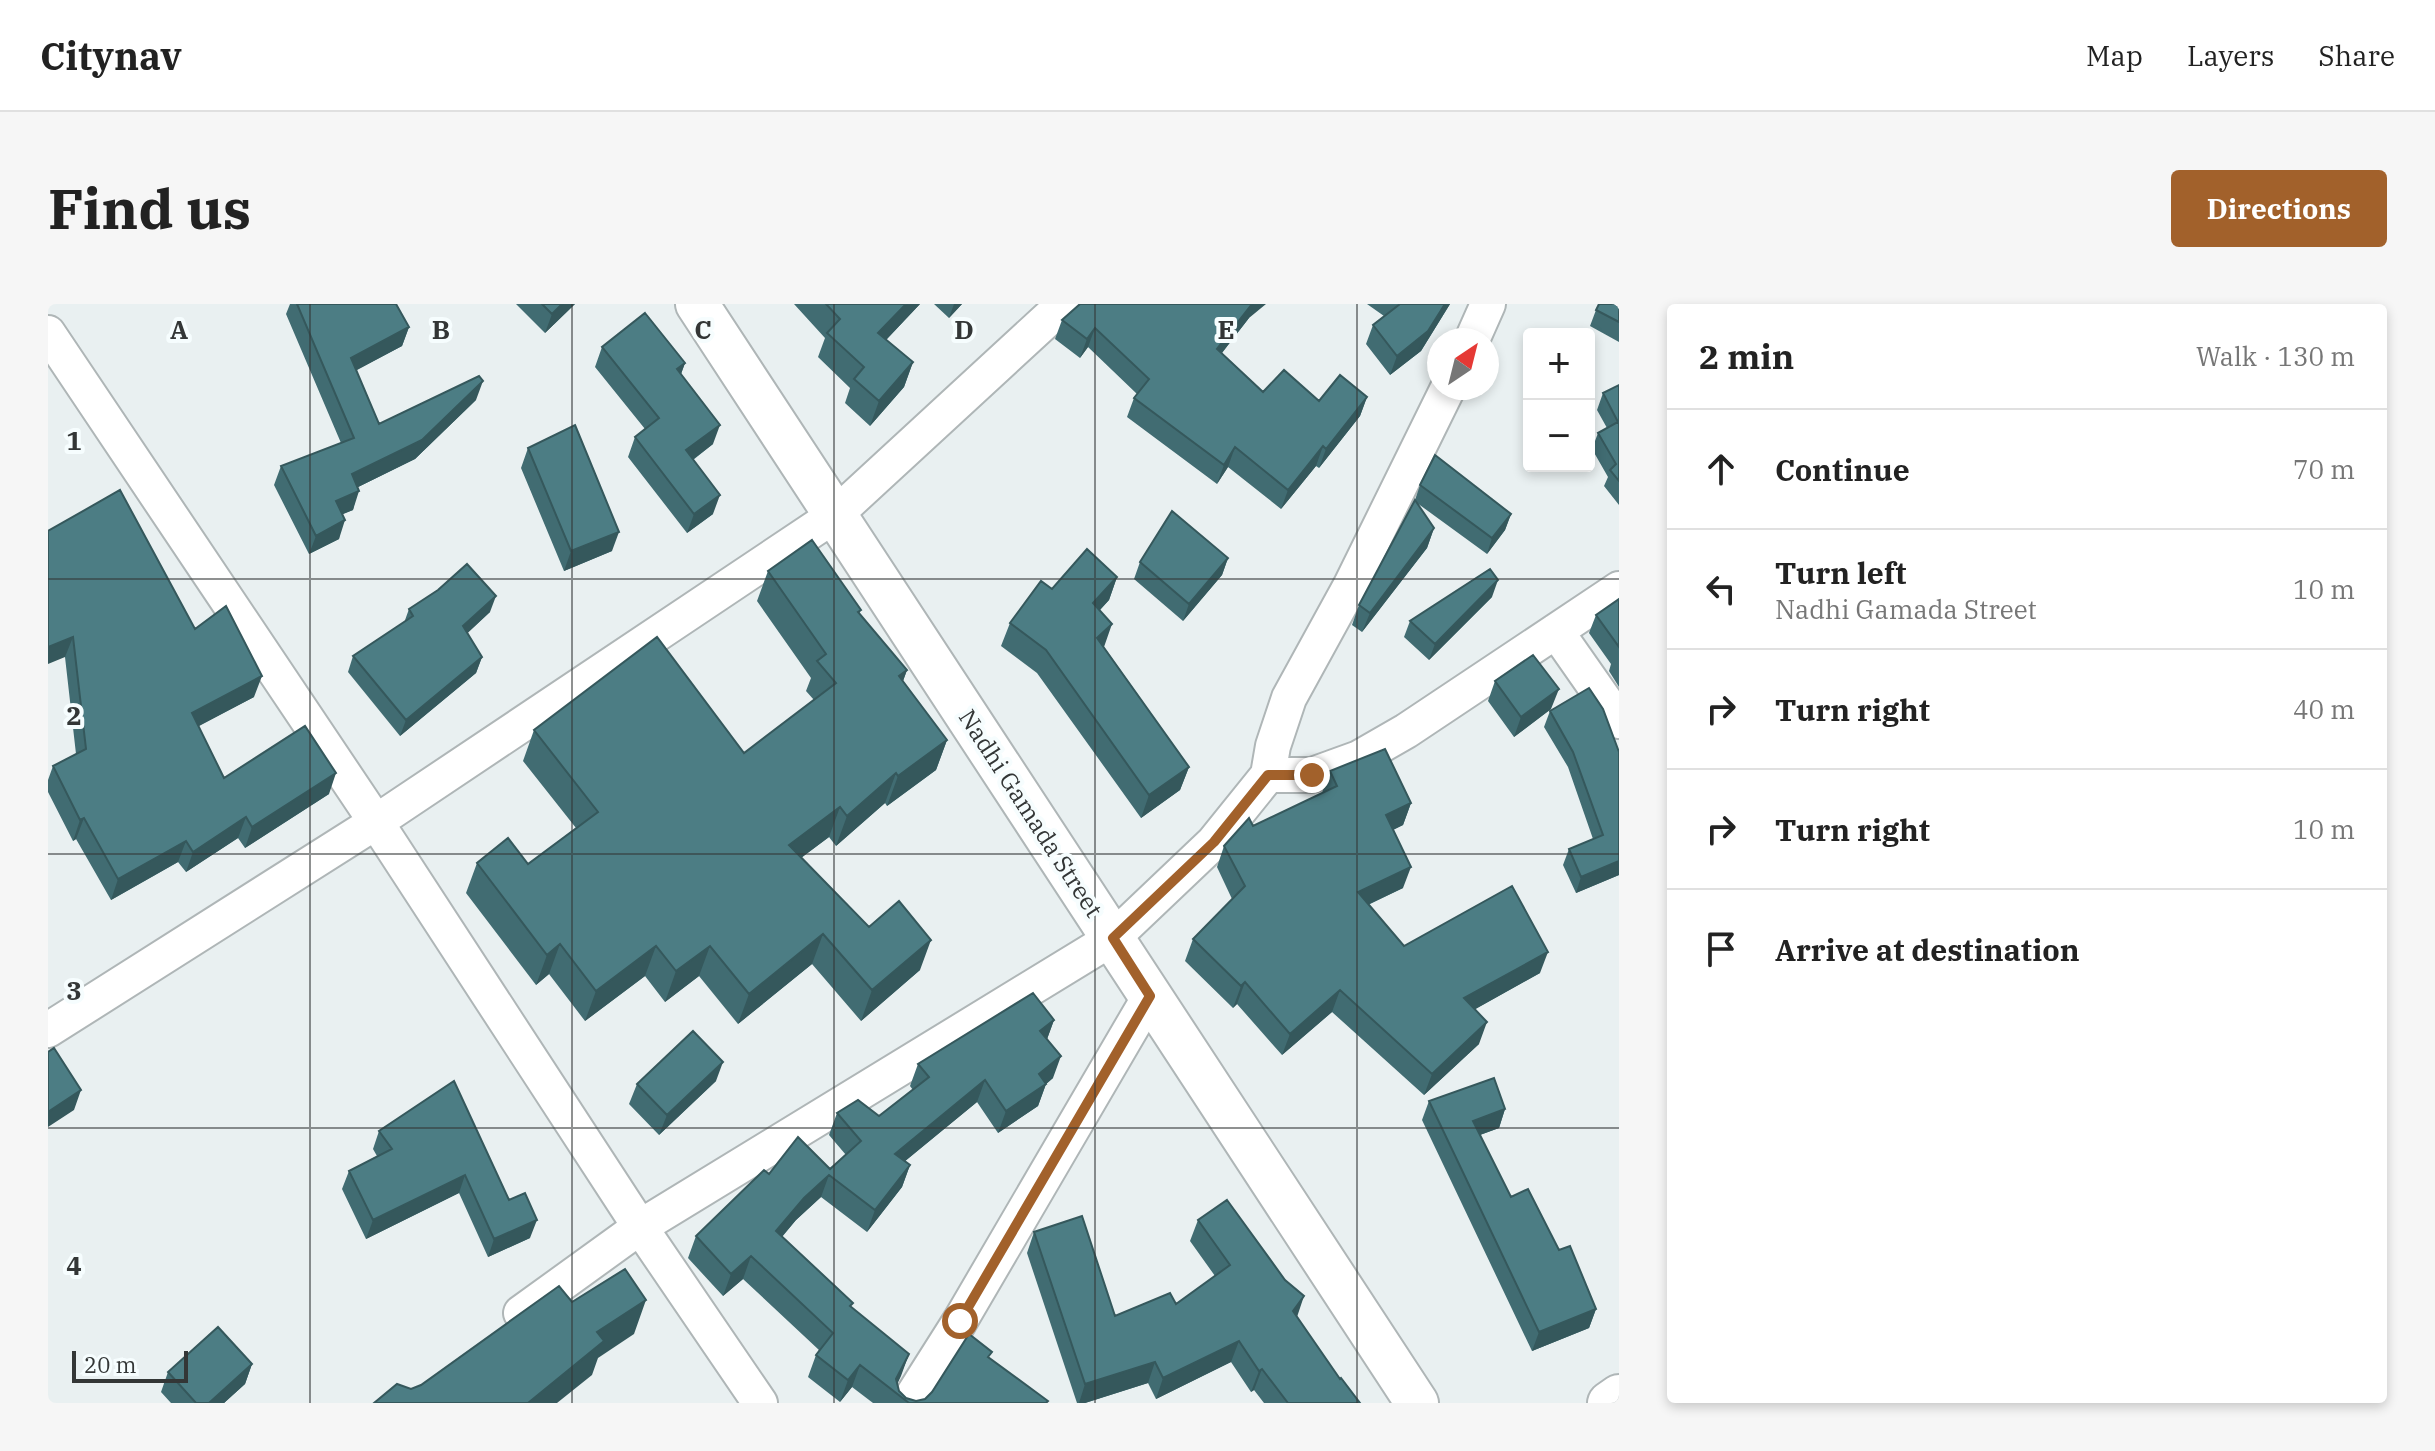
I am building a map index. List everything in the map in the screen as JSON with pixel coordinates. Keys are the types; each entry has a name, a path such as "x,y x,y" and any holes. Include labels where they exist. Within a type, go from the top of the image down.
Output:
{"street":[{"name":"Nadhi Gamada Street","path":"697,304 1417,1403"},
{"path":"48,1030 376,822 835,515 1064,304"},
{"path":"1477,328 1488,304"},
{"path":"48,333 376,822 640,1227 760,1403"},
{"path":"500,1329 640,1227 1113,938 1214,842 1268,775 1273,746 1289,698 1351,585 1442,400"},
{"path":"1268,775 1312,775 1359,758 1406,731 1619,589"},
{"path":"1556,631 1619,721"},
{"path":"908,1403 960,1321 1150,996"},
{"path":"1609,1403 1619,1396"}],"building":[{"path":"297,304 396,304 409,327 351,358 379,424 479,376 483,381 422,440 352,474 359,491 336,501 345,520 316,536 281,466 354,438"},
{"path":"542,304 562,304 552,314"},
{"path":"826,304 906,304 878,333 913,362 879,401 854,379 864,367 827,333 840,319"},
{"path":"1080,304 1252,304 1217,349 1263,392 1284,370 1319,401 1340,375 1367,397 1326,449 1323,446 1288,490 1235,447 1224,465 1134,398 1149,379 1095,328 1087,339 1062,320"},
{"path":"1400,304 1445,304 1427,332 1397,356 1373,325"},
{"path":"1599,304 1619,304 1619,322 1596,310"},
{"path":"645,313 685,363 677,369 720,425 686,450 720,495 694,514 635,437 659,418 602,347"},
{"path":"1619,385 1619,481 1610,470 1616,464 1598,433 1618,422 1603,393"},
{"path":"575,425 619,532 571,551 528,448"},
{"path":"1435,455 1511,514 1492,538 1420,485"},
{"path":"120,490 195,629 226,606 262,676 192,713 224,778 305,726 336,773 252,827 246,817 193,852 186,841 118,879 84,818 80,820 53,766 86,749 73,637 48,647 48,531"},
{"path":"1415,500 1434,528 1370,613 1359,605"},
{"path":"1172,511 1228,558 1189,604 1140,562"},
{"path":"812,540 861,610 858,612 907,670 899,676 947,740 898,776 896,773 847,816 840,807 789,845 869,927 899,901 931,940 872,990 823,934 749,994 710,946 676,971 656,946 596,991 560,944 547,955 477,863 508,838 528,864 598,812 534,730 657,637 744,753 836,683 817,661 826,654 768,571"},
{"path":"1087,549 1117,577 1093,603 1112,624 1097,638 1189,767 1149,795 1046,650 1010,623 1041,581 1052,589"},
{"path":"467,564 496,596 463,626 482,657 406,720 353,656 413,616 409,609 438,590"},
{"path":"1490,569 1498,580 1435,644 1410,621"},
{"path":"1619,599 1619,647 1596,615"},
{"path":"1533,655 1559,689 1521,717 1495,681"},
{"path":"1589,688 1603,709 1619,752 1619,861 1581,877 1569,849 1603,835 1573,752 1550,711"},
{"path":"1385,749 1411,803 1386,815 1411,867 1358,892 1404,946 1512,886 1548,952 1464,998 1487,1022 1432,1074 1340,990 1290,1034 1245,982 1241,986 1193,939 1245,886 1224,846 1249,818 1253,826 1337,786 1330,771"},
{"path":"1033,993 1054,1020 1040,1031 1061,1056 1039,1074 1046,1084 1006,1111 985,1080 895,1154 910,1165 875,1210 829,1175 776,1231 853,1303 850,1306 909,1354 896,1379 899,1391 906,1398 916,1401 925,1399 932,1392 969,1334 992,1352 988,1357 1048,1401 909,1403 860,1365 848,1380 816,1355 833,1333 751,1256 731,1274 696,1236 764,1170 769,1174 798,1137 830,1169 861,1141 837,1113 858,1100 879,1116 929,1077 918,1064"},
{"path":"693,1031 723,1062 667,1115 637,1084"},
{"path":"54,1048 81,1090 48,1112 48,1052"},
{"path":"1494,1078 1505,1109 1473,1121 1511,1197 1528,1189 1559,1250 1570,1246 1596,1309 1539,1332 1429,1101"},
{"path":"454,1081 509,1200 525,1193 537,1220 494,1239 465,1175 373,1220 349,1171 392,1149 379,1131"},
{"path":"1227,1200 1285,1280 1304,1296 1293,1311 1360,1403 1288,1403 1262,1369 1259,1371 1239,1341 1163,1378 1155,1362 1085,1384 1034,1232 1082,1216 1115,1316 1170,1293 1176,1304 1230,1265 1198,1220"},
{"path":"625,1269 646,1300 597,1332 604,1341 528,1403 374,1403 397,1384 411,1389 421,1385 559,1286 572,1302"},
{"path":"218,1327 252,1364 209,1403 196,1403 168,1372"}],"route":[{"path":"960,1321 1150,996 1113,938 1214,842 1268,775 1312,775"}]}
